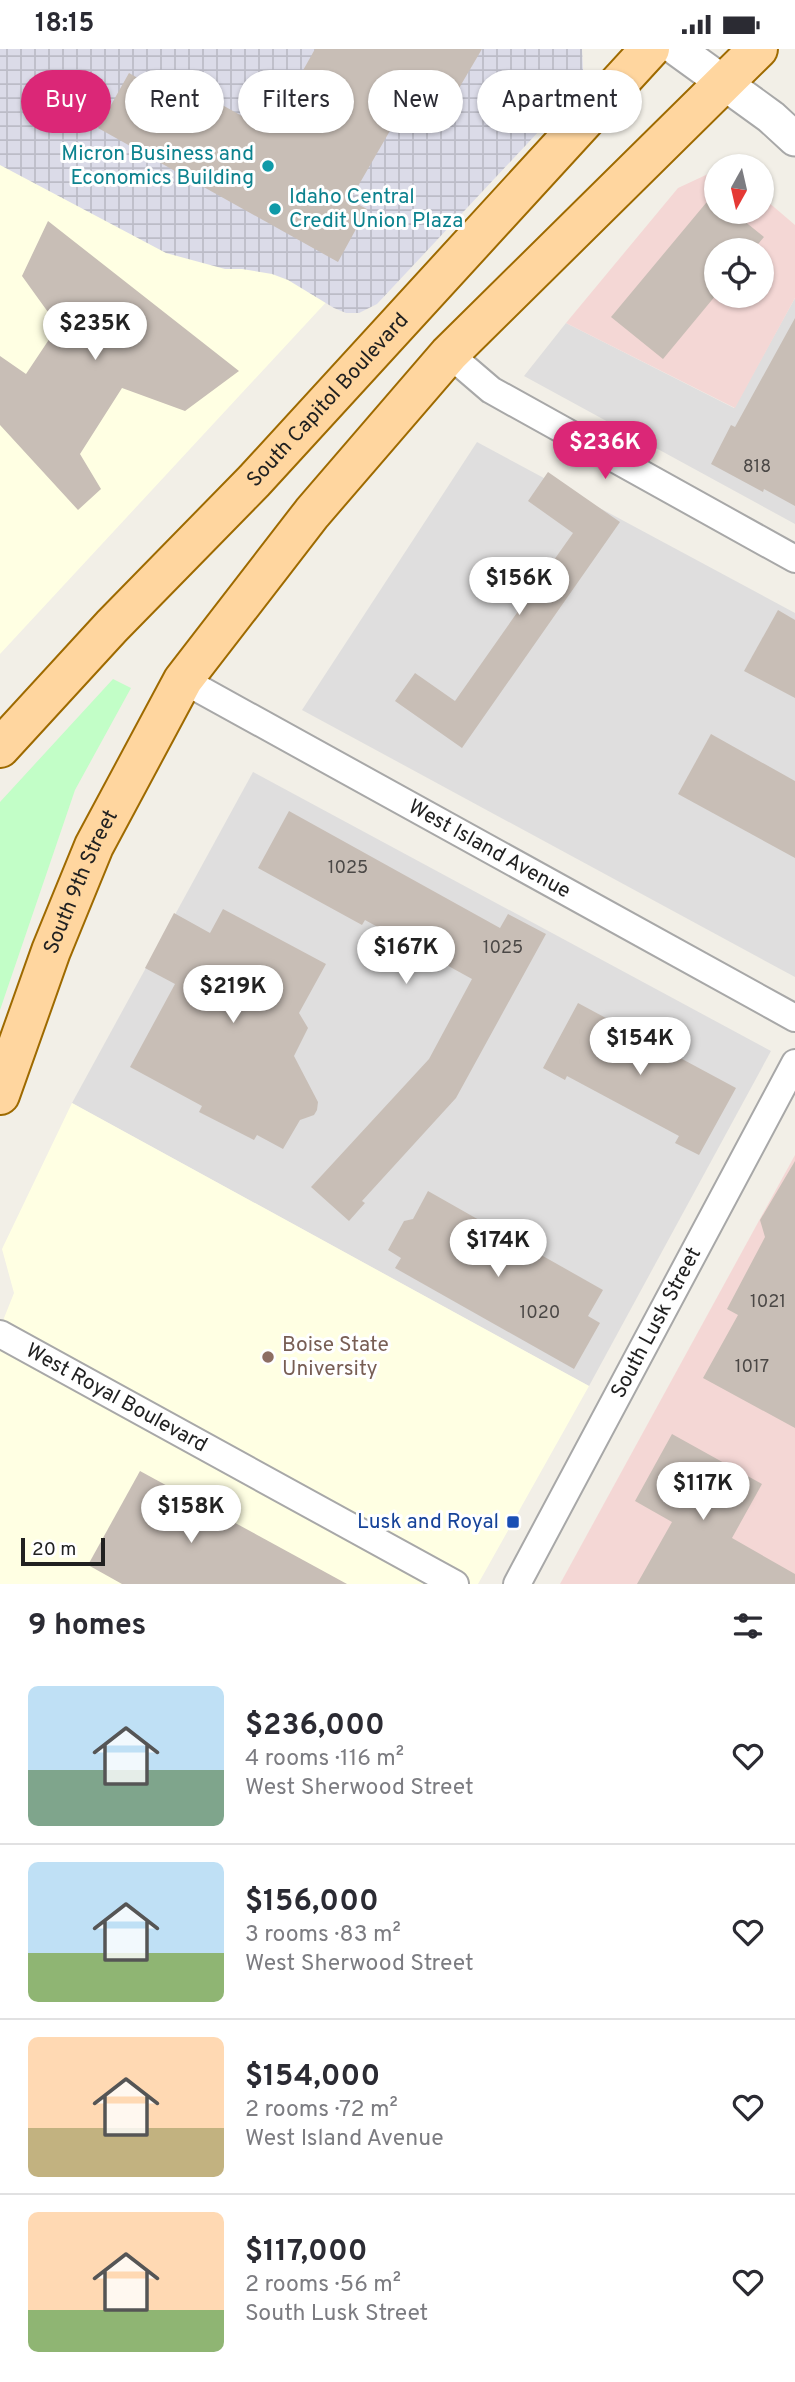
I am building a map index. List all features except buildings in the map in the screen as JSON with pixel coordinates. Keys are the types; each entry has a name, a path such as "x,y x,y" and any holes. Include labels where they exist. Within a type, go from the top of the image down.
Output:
{"main road":[{"name":"South Capitol Boulevard","path":"0,748 112,626 254,481 650,49"},
{"path":"183,680 312,513 707,63 758,49"},
{"name":"South 9th Street","path":"0,1095 51,951 94,846 183,680"}],"street":[{"path":"707,63 795,139"},
{"path":"449,355 491,390 795,559"},
{"name":"West Island Avenue","path":"183,680 795,1018"},
{"name":"South Lusk Street","path":"517,1584 795,1063"},
{"name":"West Royal Boulevard","path":"0,1334 455,1584"}],"shaded area":[{"path":"0,49 373,70 368,70 368,133 463,133 463,75 477,76 477,133 483,133 0,654"},
{"name":"Idaho Central Credit Union Plaza","path":"0,49 582,49 583,70 477,70 477,133 537,133 377,304 359,313 346,313 334,308 288,280 272,274 225,269 166,253 0,165"},
{"path":"704,176 704,224 774,224 774,207 795,225 795,298 735,408 566,323 678,188"},
{"path":"795,298 795,524 524,376 566,323 734,408"},
{"path":"477,442 795,613 795,977 302,710"},
{"path":"253,772 771,1051 589,1386 72,1103"},
{"name":"Boise State University","path":"72,1103 589,1386 478,1584 0,1584 0,1328 14,1293 2,1249"},
{"path":"795,1155 795,1584 560,1584"}],"green space":[{"path":"113,679 131,688 75,790 0,1010 0,802"}],"place":[{"name":"Micron Business and Economics Building","path":"268,166"},
{"name":"Idaho Central Credit Union Plaza","path":"275,209"},
{"name":"Boise State University","path":"268,1357"},
{"name":"Lusk and Royal","path":"513,1522"}]}
